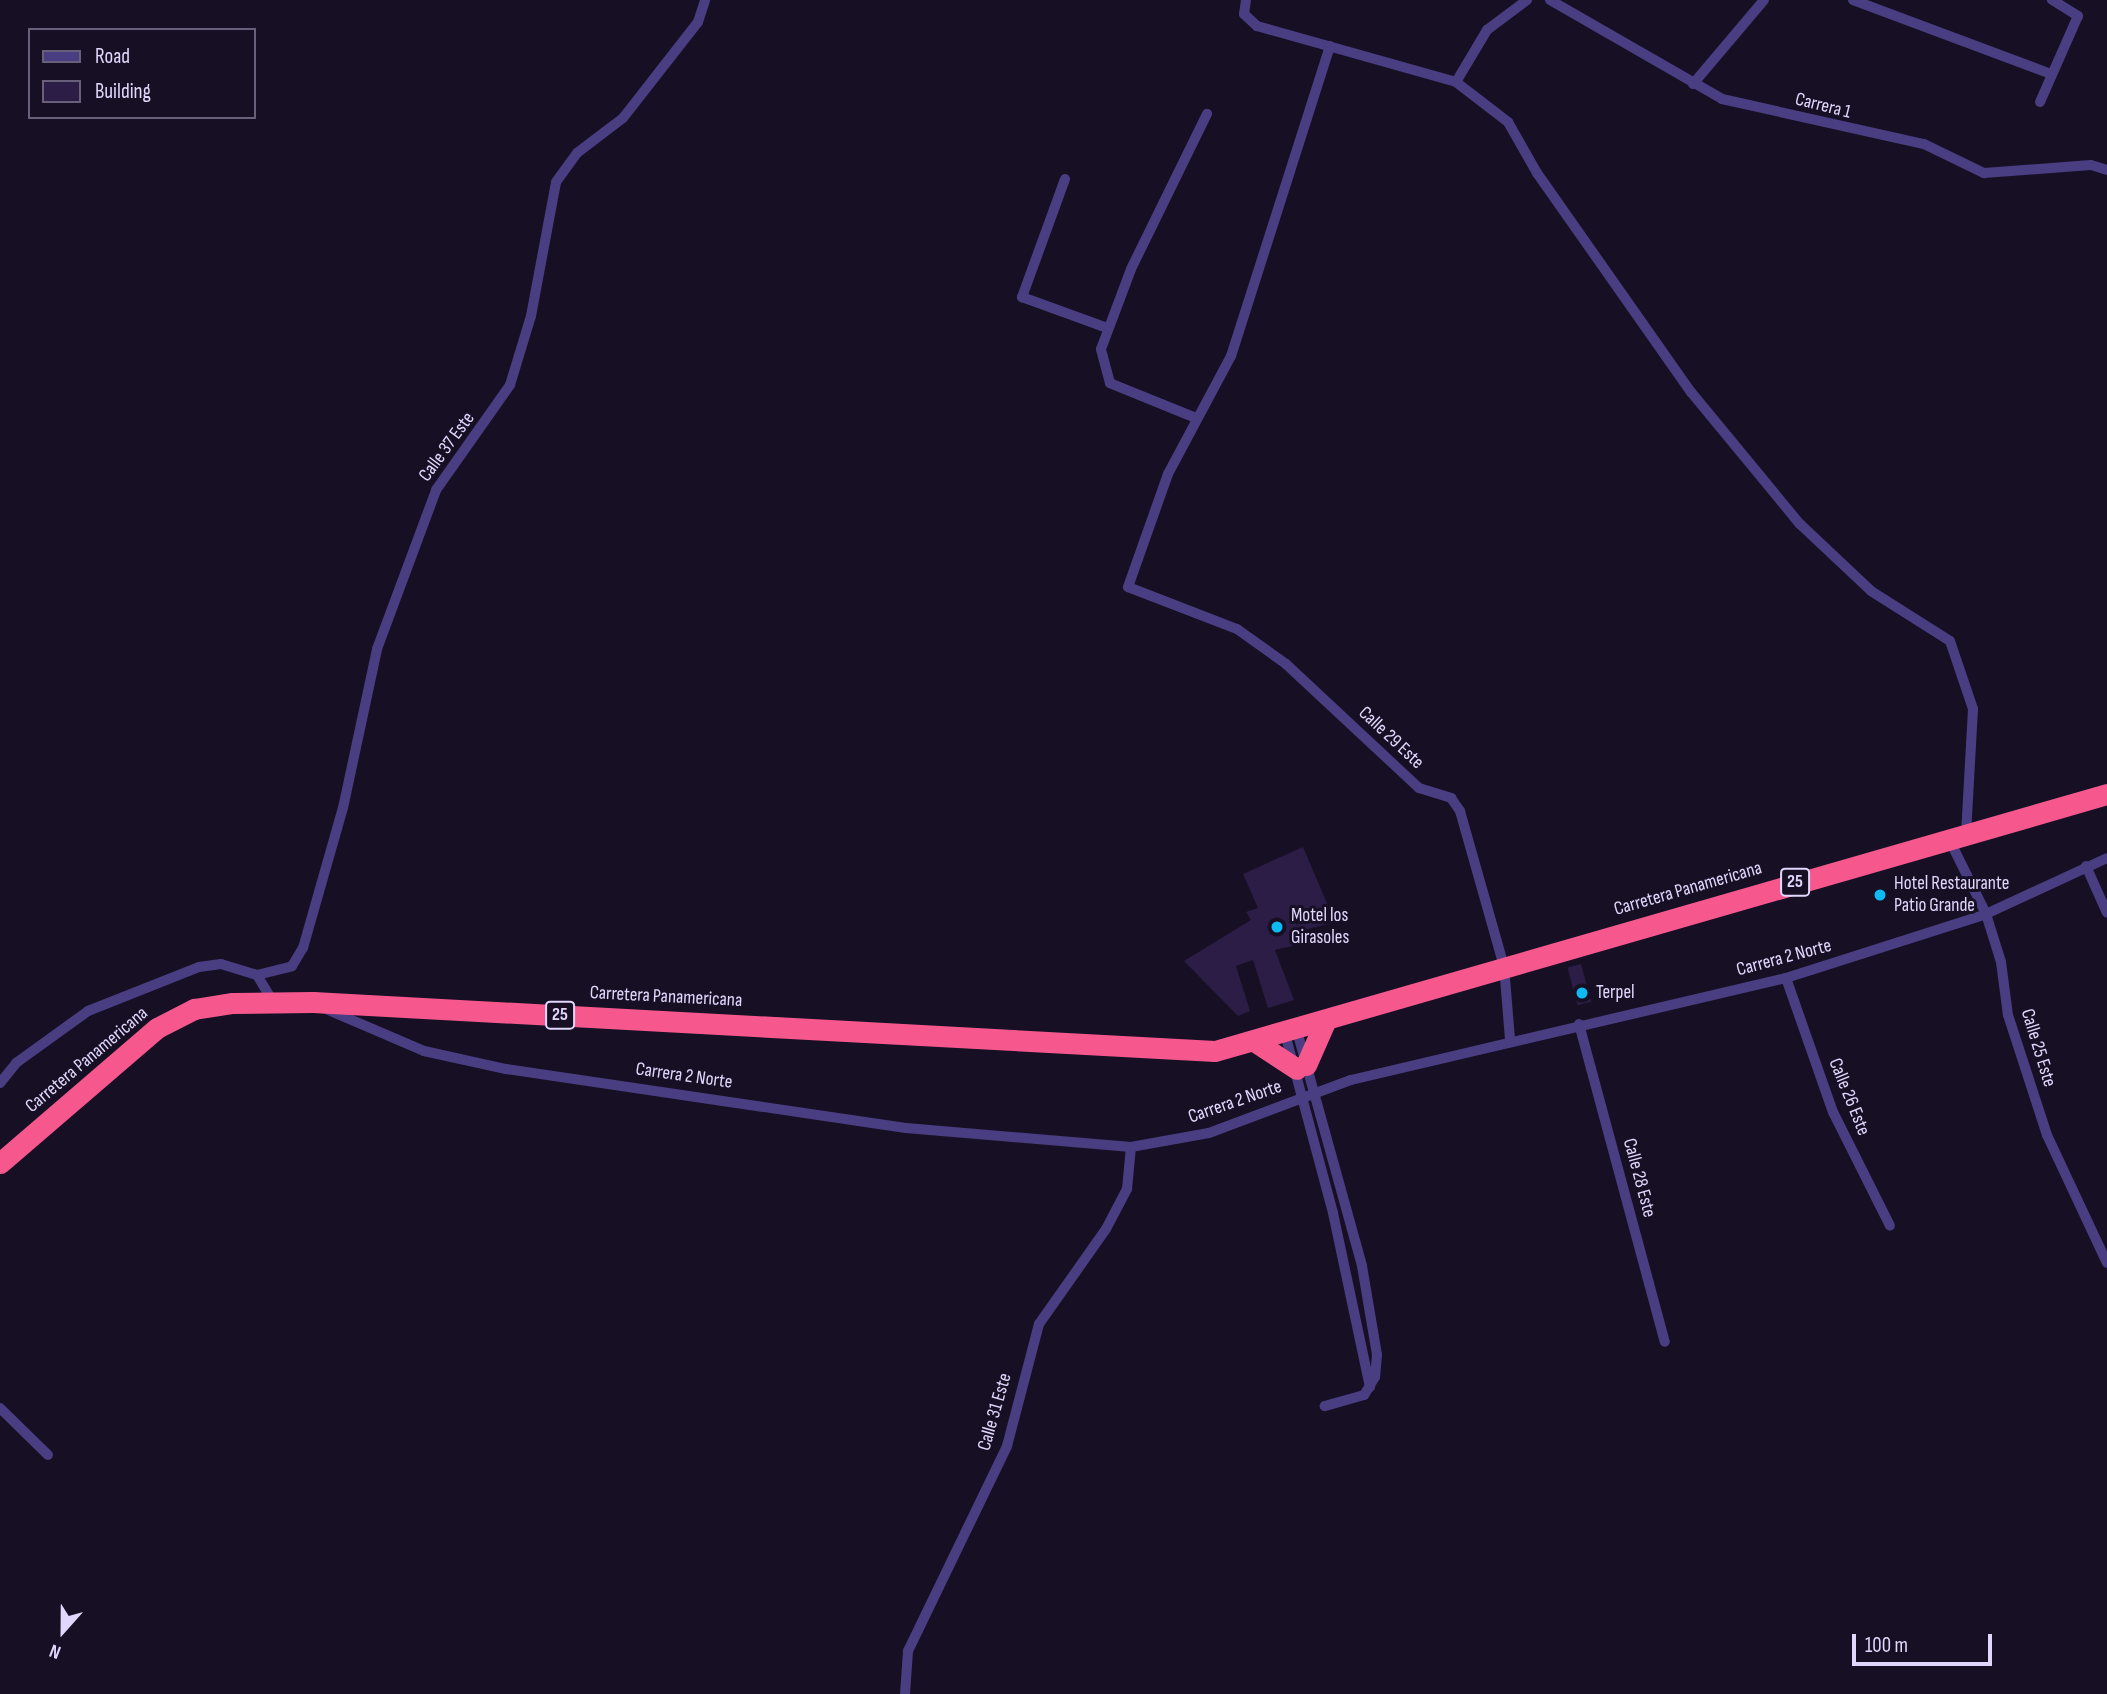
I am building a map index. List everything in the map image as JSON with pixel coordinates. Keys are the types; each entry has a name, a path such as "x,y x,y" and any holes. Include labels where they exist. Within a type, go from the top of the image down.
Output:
{"highway":[{"name":"Carretera Panamericana","path":"1176,1046 1325,1022 1494,968 2107,794"},
{"name":"Carretera Panamericana","path":"0,1163 157,1028 194,1009 272,1000 1176,1046 1215,1051 1254,1041 1289,1026 1468,970 1494,968"},
{"path":"1254,1041 1301,1067 1325,1022"}],"street":[{"name":"Calle 37 Este","path":"257,975 292,966 303,948 343,808 377,649 436,490 514,374 556,182 577,153 623,118 698,22 705,0"},
{"path":"1246,0 1244,14 1257,26 1456,82 1487,30 1527,0"},
{"name":"Carrera 1","path":"1550,0 1693,84 1742,105 1943,149 1984,173 2091,165 2107,170"},
{"path":"1693,84 1764,0"},
{"path":"1853,0 2051,74"},
{"path":"2040,102 2078,16 2052,0"},
{"path":"1207,114 1107,328 1102,358 1110,383 1196,418 1231,356 1330,46"},
{"name":"Calle 25 Este","path":"1456,82 1508,121 1537,173 1691,391 1800,524 1871,591 1938,633 1955,651 1973,709 1958,836 2001,962 2008,1015 2047,1135 2107,1263"},
{"path":"1065,179 1022,297 1107,328"},
{"name":"Calle 29 Este","path":"1196,418 1168,474 1128,586 1134,592 1237,629 1286,664 1419,788 1451,798 1460,811 1510,1039"},
{"name":"Carrera 2 Norte","path":"313,1002 424,1051 506,1069 906,1128 1131,1147 1209,1133 1309,1094 1510,1039 1786,978 1986,914 2107,858"},
{"path":"2086,866 2107,914"},
{"path":"0,1083 16,1063 88,1011 199,967 221,964 257,975 272,1000"},
{"name":"Calle 26 Este","path":"1786,978 1833,1112 1889,1226"},
{"name":"Calle 28 Este","path":"1579,1024 1665,1342"},
{"path":"1289,1026 1373,1314 1377,1355 1370,1387 1364,1395 1325,1406"},
{"path":"1309,1094 1370,1387"},
{"name":"Calle 31 Este","path":"905,1694 908,1651 1007,1446 1038,1324 1111,1219 1127,1189 1131,1147"},
{"path":"0,1408 48,1455"}],"building":[{"name":"Motel los Girasoles","path":"1303,847 1335,922 1296,932 1300,944 1275,950 1294,1000 1268,1008 1253,960 1236,966 1250,1011 1238,1016 1184,961 1251,920 1246,912 1258,908 1243,874"},
{"name":"Terpel","path":"1581,964 1591,1002 1578,1005 1567,968"}],"place":[{"name":"Hotel Restaurante Patio Grande","path":"1880,895"},
{"name":"Motel los Girasoles","path":"1277,927"},
{"name":"Terpel","path":"1582,993"}]}
